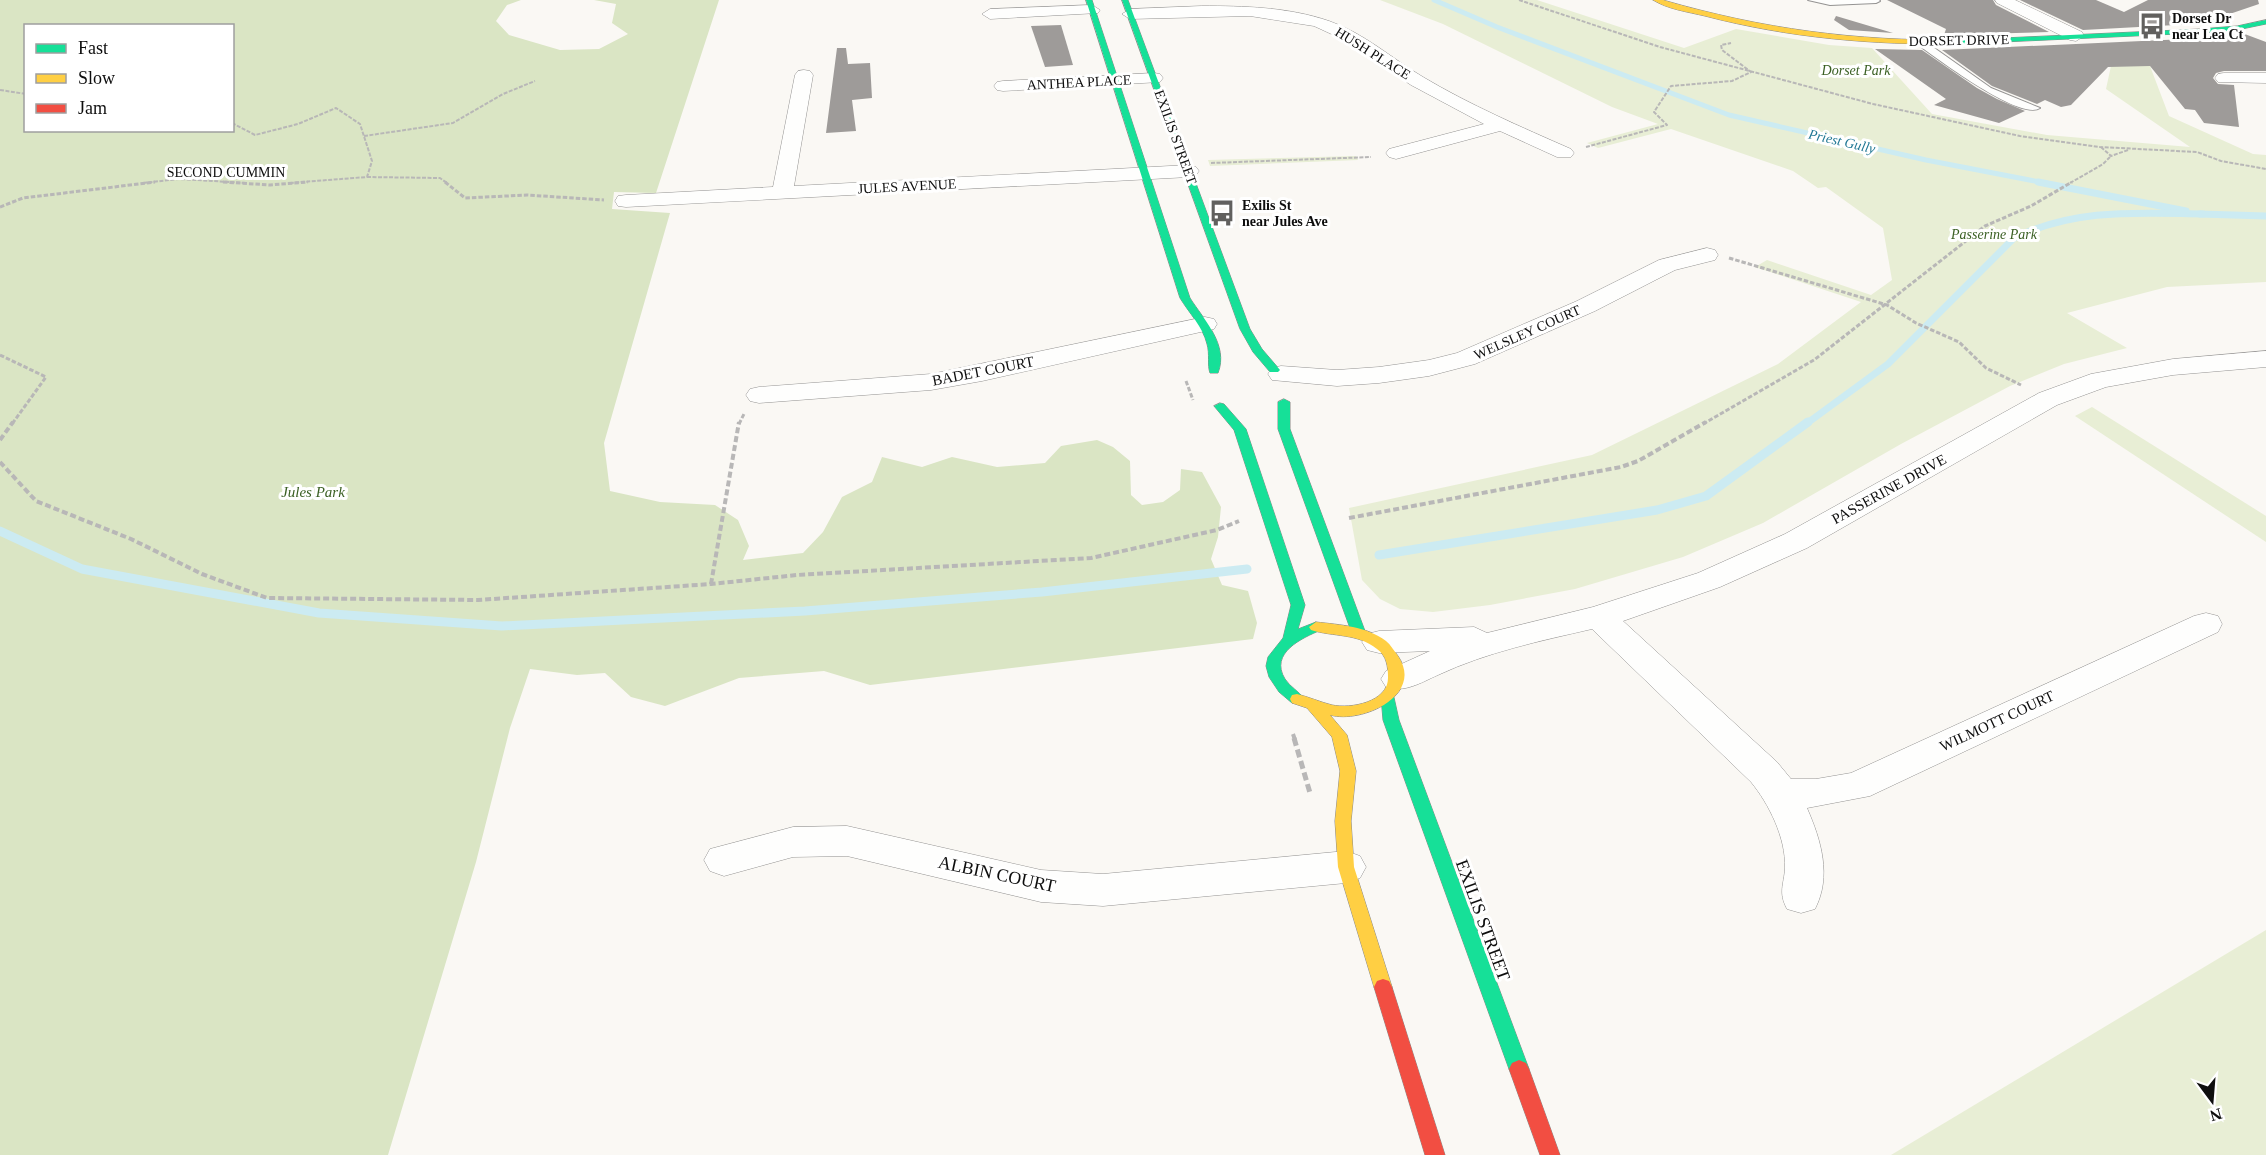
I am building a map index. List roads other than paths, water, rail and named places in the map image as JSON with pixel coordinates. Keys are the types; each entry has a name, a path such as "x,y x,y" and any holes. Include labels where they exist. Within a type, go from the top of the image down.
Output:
{"street":[{"name":"DORSET DRIVE","path":"1656,0 1700,13 1775,30 1830,38 1920,42 2219,29 2266,22"},
{"path":"2003,0 2076,36"},
{"path":"990,14 1090,5 1185,298 1193,312 1196,325 1216,348 1214,371"},
{"name":"EXILIS STREET","path":"1127,7 1241,312 1244,329 1253,346 1282,384 1284,429 1315,512 1369,637 1388,650 1396,664 1391,720 1550,1155"},
{"name":"HUSH PLACE","path":"1127,7 1243,11 1284,15 1322,23 1353,38 1418,81 1564,153"},
{"path":"782,193 804,75"},
{"name":"ANTHEA PLACE","path":"1003,86 1154,78"},
{"path":"2224,78 2266,78"},
{"path":"1396,153 1502,124"},
{"name":"JULES AVENUE","path":"626,201 1144,173 1188,168"},
{"name":"WELSLEY COURT","path":"1282,384 1409,371 1466,359 1586,306 1667,265 1707,255"},
{"name":"BADET COURT","path":"759,395 931,382 982,373 1196,325"},
{"name":"PASSERINE DRIVE","path":"1393,688 1447,657 1513,636 1599,617 1709,580 1796,541 2048,399 2100,380 2173,367 2260,363"},
{"path":"1249,364 1282,384 1268,409"},
{"path":"1203,385 1206,377 1214,371 1230,366"},
{"path":"1240,411 1215,403 1240,429 1267,518 1298,605 1289,637 1278,649 1273,659 1274,674 1282,688 1297,700 1314,708 1336,712 1358,711 1377,704 1393,688"},
{"path":"1599,617 1764,772 1782,794 1797,830 1804,866 1801,897"},
{"name":"WILMOTT COURT","path":"1782,794 1857,786 2206,624"},
{"path":"1289,637 1316,627 1337,627 1369,637"},
{"name":"PASSERINE DRIVE","path":"1369,637 1513,636"},
{"path":"1314,708 1339,735 1348,771 1343,821 1346,867 1435,1155"},
{"name":"ALBIN COURT","path":"724,860 793,842 847,841 1041,886 1103,890 1346,867"}],"lane":[{"path":"1812,0 1830,3 1876,1"},
{"path":"1920,42 1988,90 2035,108"}],"waterway":[{"name":"Priest Gully","path":"1434,0 1497,27 1729,115 1926,160 2045,183"},
{"name":"Priest Gully","path":"2038,182 2186,211"},
{"path":"1806,424 1888,364 2014,238 2037,228 2083,217 2130,213 2203,214"},
{"name":"Priest Gully","path":"2200,214 2266,216"},
{"path":"1379,555 1657,510 1706,496 1808,422"},
{"path":"0,531 82,569 319,613 502,626 805,611 1042,592 1247,569"}],"place":[{"name":"Dorset Dr near Lea Ct","path":"2152,26"},
{"name":"Exilis St near Jules Ave","path":"1222,213"}],"park label":[{"name":"Dorset Park","path":"1856,70"},
{"name":"Passerine Park","path":"1994,234"},
{"name":"Jules Park","path":"313,492"}]}
